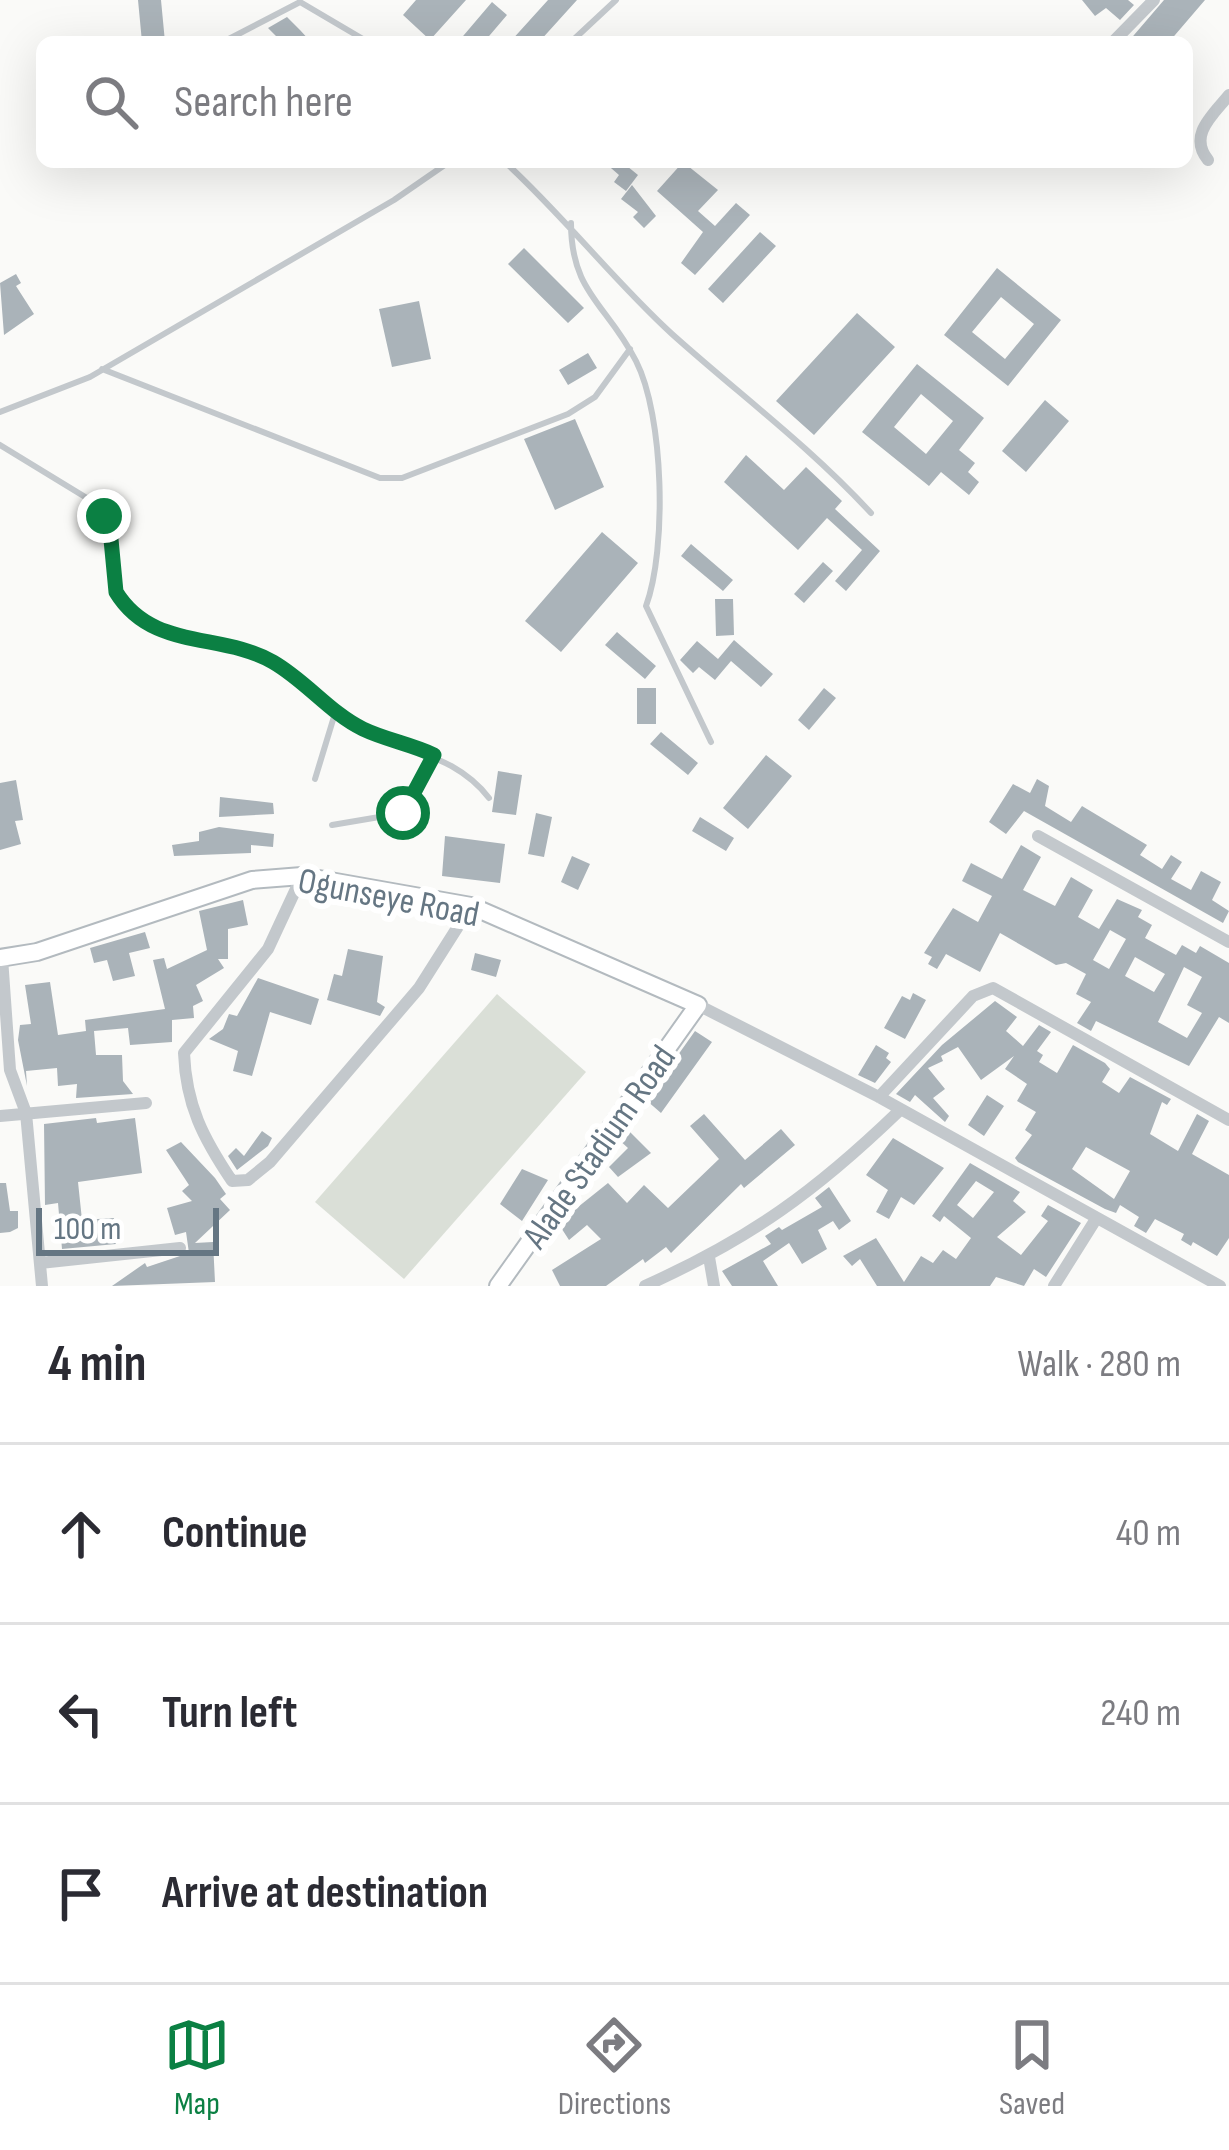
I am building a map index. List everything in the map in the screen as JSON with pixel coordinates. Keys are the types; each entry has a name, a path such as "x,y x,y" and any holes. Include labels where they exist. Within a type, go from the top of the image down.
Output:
{"street":[{"path":"1119,36 1154,0"},
{"path":"1208,160 1199,148 1198,134 1229,95"},
{"path":"1039,836 1229,943"},
{"path":"302,875 268,949 184,1053 185,1094 232,1181 248,1180 419,988 471,906"},
{"name":"Ogunseye Road","path":"1,958 37,952 251,880 302,875 471,906 698,1006"},
{"path":"1,958 10,1070 26,1112 42,1286"},
{"path":"879,1096 973,996 993,988 1229,1120"},
{"path":"698,1006 879,1096 1220,1286"},
{"name":"Alade Stadium Road","path":"498,1286 698,1006"},
{"path":"0,1116 146,1103"},
{"path":"645,1286 709,1257 822,1185 899,1111"},
{"path":"1054,1286 1096,1219"},
{"path":"40,1263 180,1248"},
{"path":"709,1257 714,1286"}],"lane":[{"path":"577,36 616,0"},
{"path":"234,36 298,1 358,36"},
{"path":"0,412 102,369 394,200 440,168"},
{"path":"511,168 571,223 673,334 810,447 871,513"},
{"path":"571,223 576,272 630,350 648,392 659,532 656,581 646,606 711,742"},
{"path":"102,369 380,478 402,478 568,414 595,397 630,350"},
{"path":"0,445 95,503 110,529 114,584 124,604 172,638 253,652 273,662 364,729 470,774 489,798"},
{"path":"315,779 336,710"},
{"path":"332,825 403,813 434,755"}],"shaded area":[{"path":"497,994 586,1072 404,1279 315,1202"}],"building":[{"path":"138,0 161,0 164,36 141,36"},
{"path":"416,0 466,0 434,36 426,36 403,15"},
{"path":"548,0 577,0 544,36 515,36"},
{"path":"1082,0 1128,0 1134,5 1120,20 1106,8 1095,16"},
{"path":"1164,0 1205,0 1174,36 1133,36"},
{"path":"492,2 507,15 489,36 463,36"},
{"path":"287,17 305,36 276,36 268,28"},
{"path":"611,168 629,168 638,175 626,191 614,182 619,175"},
{"path":"678,168 690,168 718,190 698,211 715,226 736,203 750,215 695,275 681,263 703,232 657,191"},
{"path":"632,185 656,216 644,228 633,217 638,212 621,199"},
{"path":"760,232 776,246 723,303 708,289"},
{"path":"524,248 584,308 568,323 508,264"},
{"path":"997,268 1061,320 1008,386 944,335","holes":["1001,297 1034,324 1005,359 972,332"]},
{"path":"16,274 21,283 16,286 34,314 4,335 0,283"},
{"path":"419,301 431,359 392,367 379,309"},
{"path":"857,313 895,347 814,435 776,401"},
{"path":"588,353 597,368 568,385 559,370"},
{"path":"917,364 984,418 959,450 975,463 968,472 979,482 969,495 941,472 929,486 862,432","holes":["921,394 953,421 926,454 894,427"]},
{"path":"1045,400 1069,421 1026,472 1002,451"},
{"path":"575,419 604,487 555,510 524,439"},
{"path":"746,455 784,490 806,467 842,501 835,509 880,551 846,591 835,581 862,550 827,518 798,550 724,482"},
{"path":"602,532 638,563 561,652 525,621"},
{"path":"691,544 733,580 723,591 681,556"},
{"path":"823,562 833,571 804,603 794,594"},
{"path":"715,599 733,599 734,635 716,636"},
{"path":"617,632 656,666 645,679 605,645"},
{"path":"734,640 773,674 761,687 731,661 715,680 699,667 693,673 680,660 697,641 718,659"},
{"path":"637,688 656,688 656,724 637,724"},
{"path":"824,688 836,698 809,730 798,720"},
{"path":"661,732 698,763 688,775 650,744"},
{"path":"766,755 792,776 748,829 723,808"},
{"path":"498,771 522,775 516,815 492,812"},
{"path":"1037,779 1049,786 1045,806 1071,822 1082,806 1147,845 1140,855 1162,869 1171,855 1182,862 1171,879 1191,890 1201,871 1221,882 1212,900 1229,911 1223,923 1024,811 1006,834 989,822 1013,784 1030,793"},
{"path":"16,780 23,820 15,821 21,844 0,850 0,783"},
{"path":"220,797 273,803 274,814 219,817"},
{"path":"536,813 552,817 544,857 528,854"},
{"path":"700,817 734,838 726,851 692,831"},
{"path":"219,827 274,834 273,847 251,845 251,853 174,856 172,845 199,841 199,832"},
{"path":"445,836 505,844 500,883 442,876"},
{"path":"1021,845 1041,857 1023,890 1055,906 1071,877 1093,890 1078,917 1099,929 1117,899 1142,910 1138,917 1152,925 1145,938 1176,955 1182,945 1196,953 1200,946 1229,963 1229,1023 1219,1017 1189,1066 1096,1021 1091,1031 1077,1023 1091,1002 1076,994 1086,974 1066,963 1056,965 1000,933 980,972 946,954 937,969 928,964 932,957 924,953 953,908 978,922 992,896 962,881 971,863 1002,879","holes":["1110,930 1126,939 1109,969 1093,960","1135,957 1165,974 1154,992 1125,976","1184,967 1202,977 1187,1005 1202,1013 1187,1038 1158,1022"]},
{"path":"572,856 590,864 578,890 561,882"},
{"path":"243,900 248,925 228,929 228,959 218,959 224,968 196,985 203,1001 193,1006 194,1018 172,1020 172,1042 130,1045 128,1028 94,1031 96,1055 122,1055 123,1081 133,1094 76,1098 77,1084 58,1086 57,1068 26,1071 27,1086 18,1040 20,1025 31,1024 25,985 50,982 58,1035 86,1031 85,1020 165,1009 153,960 164,958 167,969 207,950 199,911"},
{"path":"145,932 150,948 129,953 135,976 113,981 107,960 94,963 90,948"},
{"path":"348,949 383,956 377,1002 385,1007 380,1016 327,1000 334,974 342,976"},
{"path":"475,953 501,960 496,977 471,970"},
{"path":"258,978 319,999 311,1025 270,1012 252,1076 233,1071 238,1051 209,1039 223,1029 229,1014 237,1016"},
{"path":"913,993 926,1000 905,1039 884,1028 902,996 910,1000"},
{"path":"995,1001 1017,1017 1006,1031 1023,1046 1039,1025 1051,1032 1037,1051 1043,1055 1039,1062 1057,1073 1073,1045 1105,1063 1110,1069 1102,1082 1119,1093 1130,1077 1171,1099 1167,1105 1162,1102 1150,1134 1178,1151 1197,1114 1209,1121 1192,1154 1229,1175 1229,1238 1217,1256 1193,1242 1191,1246 1181,1240 1184,1234 1155,1219 1146,1233 1134,1226 1139,1217 1120,1205 1116,1213 1105,1209 1018,1162 1015,1158 1032,1135 1025,1130 1036,1112 1017,1101 1027,1084 1005,1069 1014,1056 981,1080 958,1047 928,1068 945,1089 933,1098 949,1116 945,1122 915,1095 910,1102 896,1094 942,1045","holes":["1086,1147 1130,1171 1114,1199 1072,1169"]},
{"path":"695,1031 712,1042 661,1113 646,1100"},
{"path":"876,1045 889,1053 886,1058 891,1062 875,1083 858,1075"},
{"path":"987,1095 1004,1106 984,1136 968,1125"},
{"path":"704,1114 745,1160 781,1129 795,1145 744,1188 741,1184 671,1253 666,1247 606,1286 560,1286 552,1270 601,1239 587,1225 569,1240 558,1223 608,1183 627,1203 644,1185 668,1208 719,1159 690,1126"},
{"path":"96,1118 97,1123 135,1118 142,1173 78,1182 82,1220 114,1218 116,1244 62,1249 58,1203 45,1205 44,1124"},
{"path":"626,1128 651,1153 618,1177 609,1167 628,1148 618,1139"},
{"path":"262,1131 272,1138 268,1146 237,1170 228,1156 236,1148 244,1156"},
{"path":"893,1138 944,1168 914,1205 901,1197 889,1219 876,1212 888,1190 866,1175"},
{"path":"181,1142 215,1178 226,1194 220,1199 230,1210 195,1243 213,1242 215,1282 112,1286 145,1263 147,1267 189,1253 186,1232 175,1235 167,1208 192,1201 182,1191 189,1185 166,1150"},
{"path":"970,1163 1020,1192 1013,1201 1026,1212 997,1237 1021,1255 1048,1221 1041,1216 1048,1205 1081,1223 1046,1277 1034,1269 1024,1286 996,1277 990,1286 877,1286 860,1259 852,1266 843,1256 876,1238 904,1282 921,1256 933,1263 943,1250 956,1259 971,1238 944,1216 940,1222 932,1216","holes":["976,1181 994,1192 973,1218 957,1205"]},
{"path":"522,1169 548,1180 522,1221 500,1204"},
{"path":"0,1183 6,1183 10,1211 18,1211 18,1228 10,1232 0,1233"},
{"path":"829,1187 851,1221 839,1230 833,1221 818,1230 827,1249 802,1264 789,1243 763,1261 778,1286 732,1286 722,1271 771,1244 765,1236 779,1227 782,1230 822,1207 815,1198"}],"route":[{"path":"104,516 110,529 116,592 157,630 172,638 253,652 318,692 364,729 434,755 403,813"}]}
